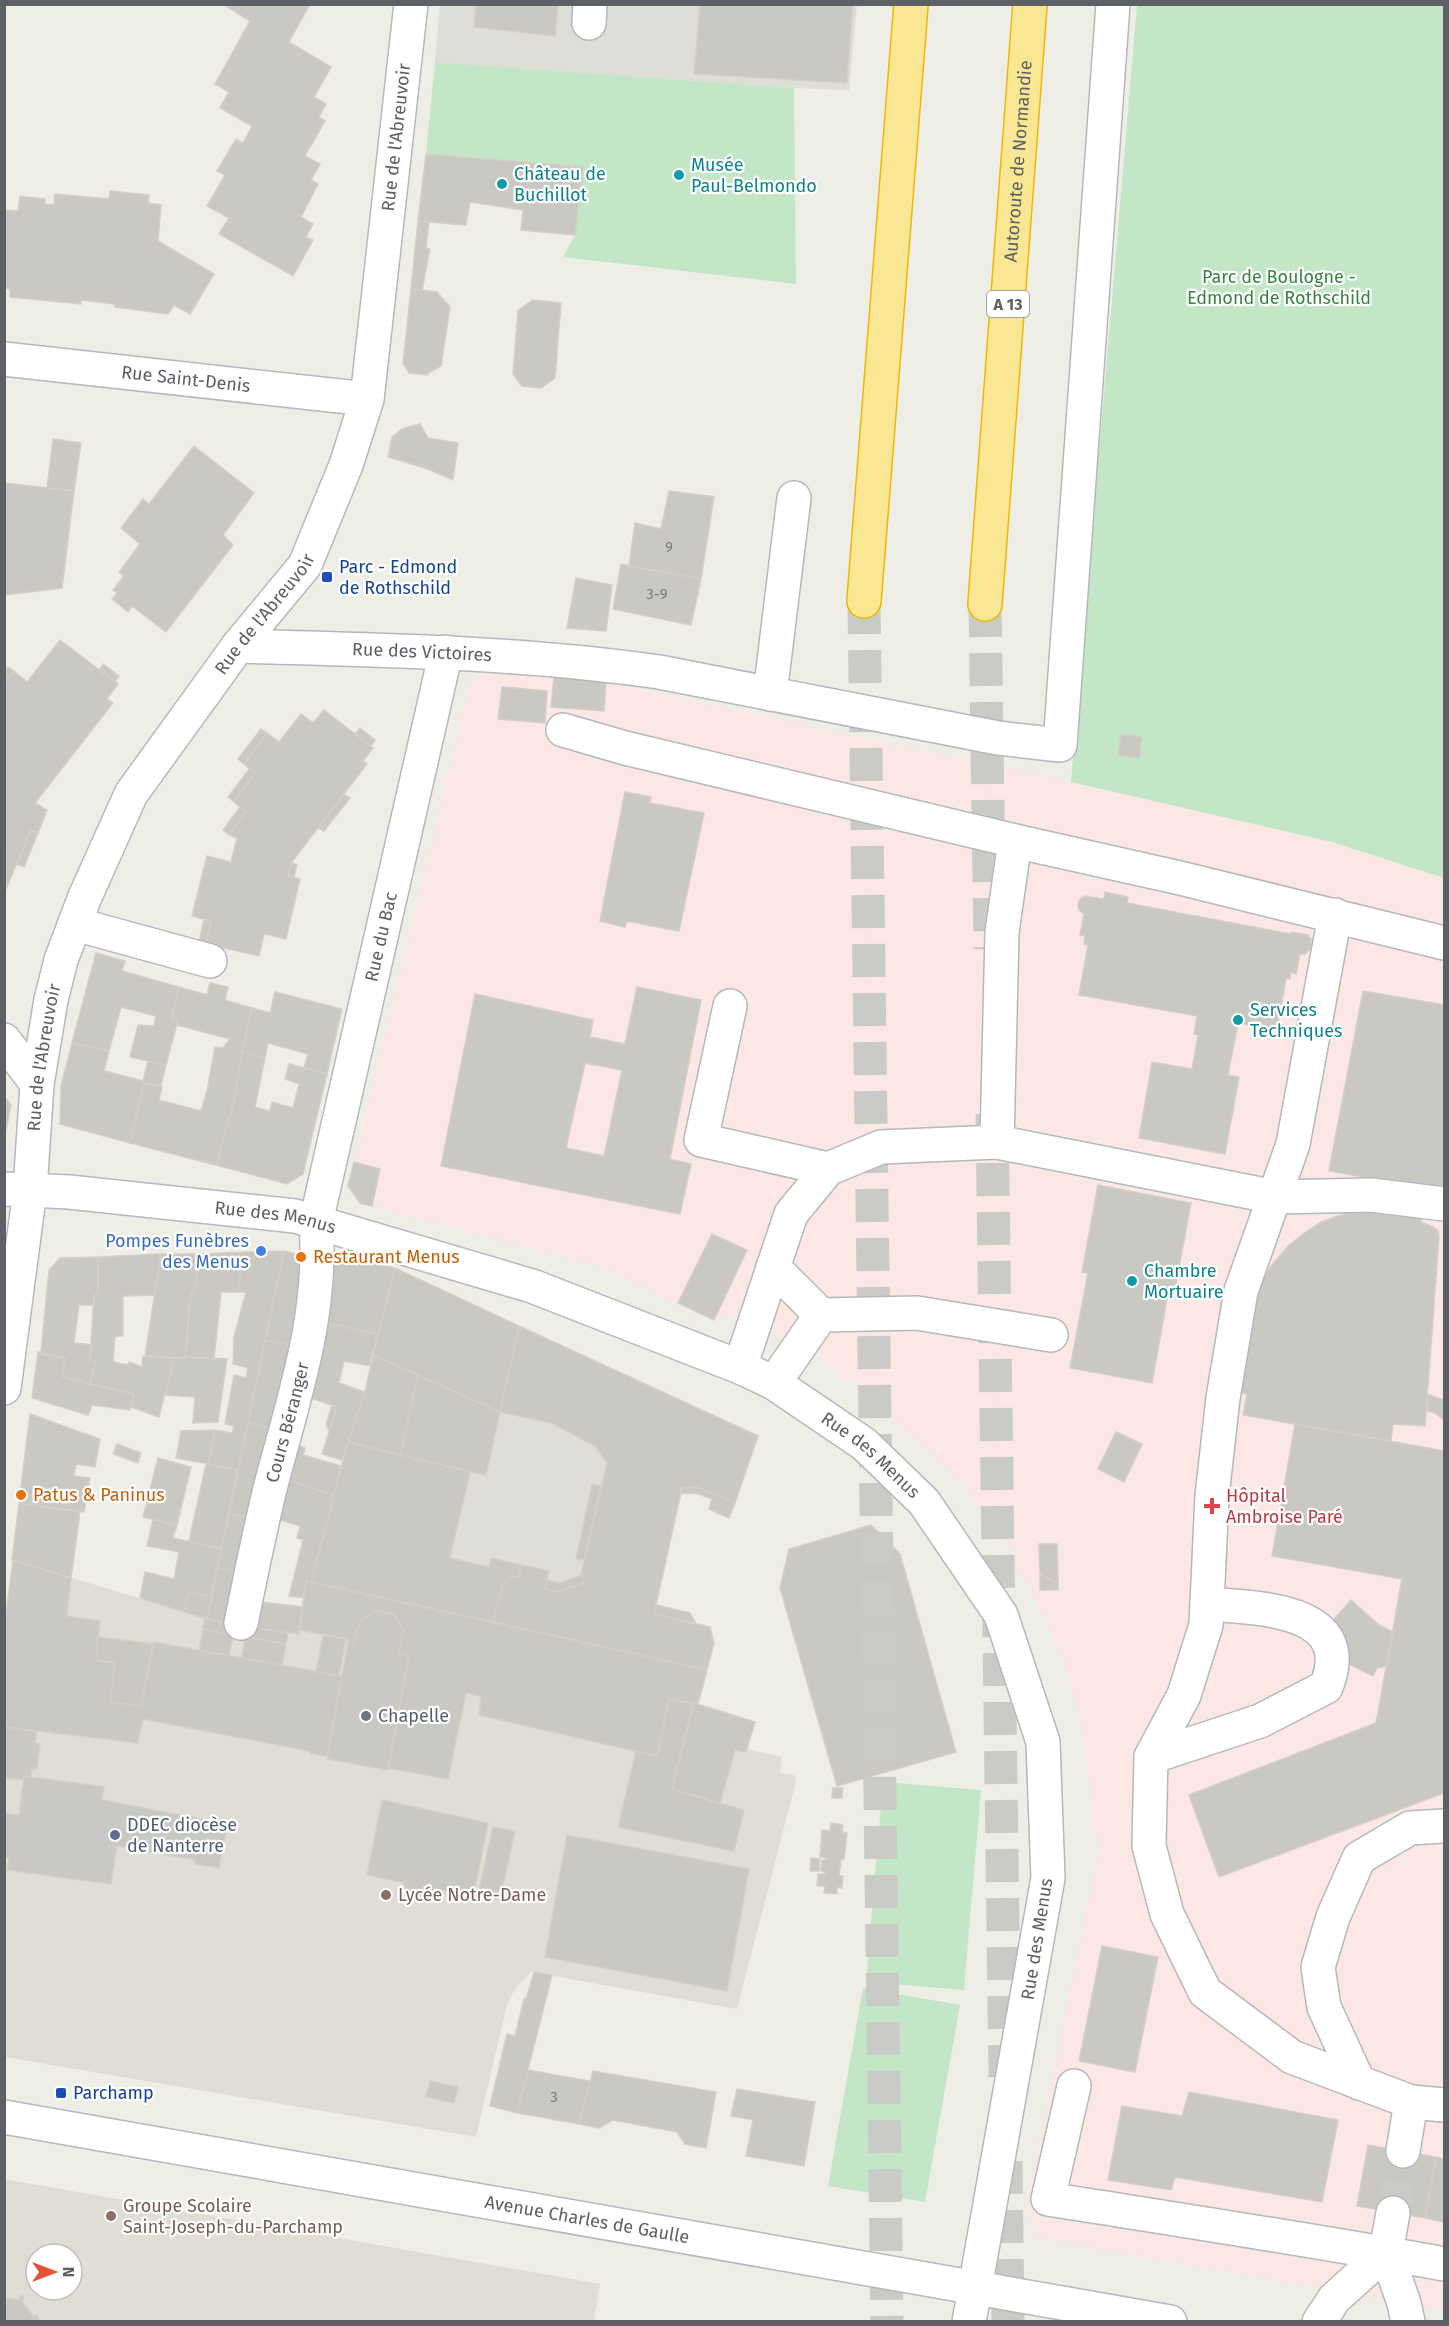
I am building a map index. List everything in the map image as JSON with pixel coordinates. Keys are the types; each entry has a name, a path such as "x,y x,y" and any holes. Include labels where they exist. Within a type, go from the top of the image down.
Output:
{"highway":[{"path":"864,601 910,4"},
{"name":"Autoroute de Normandie","path":"985,604 1030,4"}],"street":[{"name":"Rue de l'Abreuvoir","path":"4,1388 17,1190 51,1000 61,960 131,794 238,646 305,565 346,465 367,399 411,4"},
{"name":"Rue des Victoires","path":"238,646 446,652 606,665 998,738 1060,745 1113,4"},
{"name":"Rue Saint-Denis","path":"4,359 367,399"},
{"path":"770,694 794,498"},
{"name":"Rue du Bac","path":"316,1222 446,652"},
{"path":"563,730 636,751 1335,915 1444,943"},
{"path":"996,1142 1002,932 1016,841"},
{"path":"1335,915 1293,1144 1241,1291 1223,1398 1212,1496 1206,1625 1184,1695 1151,1757 1149,1846 1167,1914 1205,1992 1292,2057 1411,2102 1444,2105"},
{"path":"75,924 210,961"},
{"path":"730,1006 701,1140 828,1169"},
{"path":"4,1040 37,1084"},
{"path":"740,1367 791,1214 828,1169 881,1147 996,1142 1275,1197 1371,1195 1444,1204"},
{"name":"Rue des Menus","path":"17,1190 69,1192 284,1215 316,1222 532,1286 740,1367 774,1383 864,1444 924,1502 1001,1615 1043,1742 1048,1878 969,2322"},
{"name":"Cours Béranger","path":"241,1623 261,1522 310,1336 319,1257 316,1222"},
{"path":"773,1267 821,1315 917,1313 1052,1335"},
{"path":"774,1383 821,1315"},
{"path":"1151,1757 1260,1721 1326,1687 1332,1674 1332,1648 1317,1627 1309,1622 1300,1617 1256,1608 1207,1604"},
{"path":"1359,2083 1324,2007 1318,1967 1333,1917 1359,1858 1410,1828 1444,1826"},
{"path":"1074,2086 1048,2199 1333,2246 1386,2252 1444,2264"},
{"path":"1403,2151 1411,2102"},
{"name":"Avenue Charles de Gaulle","path":"4,2117 1170,2322"},
{"path":"1393,2213 1386,2252 1404,2303 1408,2322"},
{"path":"1318,2322 1334,2299 1386,2252"}],"shaded area":[{"path":"440,5 857,5 849,90 435,62"},
{"name":"Hôpital Ambroise Paré","path":"483,672 606,682 1071,782 1332,842 1444,878 1444,2310 1043,2239 1025,2213 1102,1835 1092,1833 1092,1797 1077,1703 1059,1648 1004,1536 955,1476 880,1408 885,1398 839,1376 823,1356 731,1314 714,1320 598,1266 360,1203 348,1186 471,682"},
{"path":"395,1268 758,1436 729,1518 709,1509 711,1499 695,1493 681,1494 656,1604 690,1613 696,1624 710,1627 714,1643 707,1670 311,1582 341,1466 365,1392"},
{"name":"Lycée Notre-Dame","path":"13,1560 205,1618 247,1627 299,1634 306,1581 707,1670 698,1704 755,1722 747,1749 782,1757 780,1773 794,1775 796,1781 737,2009 531,1972 515,1989 507,2004 476,2137 5,2057 4,1629"},
{"name":"Groupe Scolaire Saint-Joseph-du-Parchamp","path":"4,2179 600,2284 594,2321 5,2321"}],"green space":[{"name":"Parc de Boulogne - Edmond de Rothschild","path":"1137,5 1444,5 1444,878 1332,842 1071,782"},
{"path":"435,62 794,88 796,284 563,257 575,235 583,167 426,154"},
{"path":"883,1782 981,1790 964,1990 866,1982"},
{"path":"863,1988 960,2005 925,2202 828,2186"}],"building":[{"path":"223,4 310,4 289,42 331,67 314,97 326,104 319,117 325,121 305,156 320,164 311,180 318,184 301,217 313,224 306,237 313,240 293,276 219,234 229,218 207,206 225,175 217,171 236,139 243,143 252,126 220,108 229,92 215,84 250,21"},
{"path":"476,4 558,4 555,36 474,27"},
{"path":"700,4 853,4 847,83 694,74"},
{"name":"Château de Buchillot","path":"426,154 583,167 575,235 521,230 523,210 470,202 466,225 418,221"},
{"path":"110,191 149,195 148,203 161,205 158,241 214,274 190,314 174,305 168,314 81,300 81,304 10,297 10,289 4,288 4,210 18,211 20,196 45,199 45,204 54,205 55,194 109,199"},
{"path":"418,221 429,222 426,248 430,249 422,290 411,289"},
{"path":"411,289 437,292 450,307 441,366 428,375 409,373 403,363"},
{"path":"532,300 561,303 555,378 541,388 522,386 513,374 518,311"},
{"path":"420,424 428,438 458,443 453,480 425,468 388,457 392,437 402,429"},
{"path":"53,439 81,443 74,491 47,488"},
{"path":"194,446 254,493 223,535 233,545 166,632 132,606 128,612 112,599 117,593 113,590 124,576 119,572 140,544 121,528 143,499 149,504"},
{"path":"4,483 74,491 62,588 5,595"},
{"path":"669,491 714,497 701,579 629,566 635,523 661,529"},
{"path":"621,564 701,579 691,625 613,609"},
{"path":"576,578 612,585 606,631 567,628"},
{"path":"60,640 118,684 107,699 113,703 35,803 47,810 38,833 31,830 6,889 4,684 14,671 27,682"},
{"path":"103,664 119,676 115,682 99,670"},
{"path":"8,667 14,671 4,684 4,671"},
{"path":"554,677 606,682 604,711 551,707"},
{"path":"502,687 547,691 545,723 498,719"},
{"path":"324,710 373,748 363,761 367,764 291,863 288,876 300,879 286,939 264,934 259,956 206,944 211,921 192,916 207,856 231,862 237,838 229,835 246,812 234,802 255,773 244,764 267,733 279,742 301,714 313,723"},
{"path":"360,728 375,740 371,746 355,734"},
{"path":"261,729 267,733 244,764 238,759"},
{"path":"1121,734 1142,737 1139,758 1118,755"},
{"path":"250,768 255,773 234,802 228,797"},
{"path":"625,792 651,797 650,803 704,813 679,931 627,921 625,927 600,921"},
{"path":"344,794 350,798 324,831 318,828"},
{"path":"240,807 246,812 229,835 223,830"},
{"path":"31,830 38,833 24,867 17,864"},
{"path":"291,863 297,865 294,877 288,876"},
{"name":"Services Techniques","path":"1105,892 1128,897 1127,903 1291,934 1292,932 1307,935 1311,939 1311,948 1305,954 1300,954 1296,974 1291,972 1290,979 1286,978 1277,1030 1238,1023 1228,1075 1239,1077 1225,1154 1139,1138 1152,1062 1192,1069 1198,1035 1194,1034 1197,1016 1079,995 1088,945 1084,944 1085,936 1080,935 1084,914 1079,910 1078,904 1085,896 1104,899"},
{"path":"204,919 211,921 206,944 199,942"},
{"path":"96,953 125,961 122,971 179,987 172,1019 178,1020 166,1065 130,1057 138,1025 154,1026 156,1016 121,1007 109,1051 72,1043"},
{"path":"210,983 228,987 225,1000 252,1008 234,1102 216,1165 130,1143 144,1083 162,1087 159,1100 201,1111 215,1047 223,1048 230,1039 177,1025 178,1020 172,1019 179,987 207,995"},
{"path":"637,987 701,1000 670,1159 691,1164 680,1214 441,1166 475,994 593,1020 590,1037 625,1044","holes":["585,1063 622,1070 604,1156 566,1148"]},
{"path":"1363,991 1444,1005 1444,1192 1329,1171"},
{"path":"275,992 342,1009 327,1074 304,1068 308,1054 268,1043 265,1058 242,1052 252,1008 270,1013"},
{"path":"72,1043 109,1051 104,1071 143,1081 130,1143 60,1124 61,1086"},
{"path":"242,1052 265,1058 255,1107 270,1111 272,1102 293,1108 299,1084 285,1079 289,1064 327,1074 303,1174 287,1184 216,1165 234,1102"},
{"path":"148,1061 166,1065 161,1086 144,1083"},
{"path":"4,1096 11,1105 4,1140"},
{"path":"354,1162 380,1169 372,1206 360,1203 348,1186"},
{"name":"Chambre Mortuaire","path":"1098,1185 1191,1203 1175,1289 1169,1288 1152,1383 1070,1368 1088,1273 1082,1272"},
{"path":"1374,1206 1423,1206 1421,1222 1438,1231 1425,1426 1393,1424 1391,1441 1243,1415 1247,1394 1229,1390 1256,1290 1272,1265 1288,1246 1303,1234 1321,1222"},
{"path":"712,1234 747,1250 714,1320 678,1303"},
{"path":"284,1251 238,1470 208,1464 215,1430 232,1433 234,1426 225,1424 234,1375 246,1378 248,1368 233,1364 234,1337 246,1292 238,1292 243,1252"},
{"path":"284,1251 311,1257 295,1346 265,1340"},
{"path":"243,1252 238,1292 221,1292 214,1359 185,1357 191,1292 195,1291 199,1254"},
{"path":"161,1254 155,1295 123,1296 123,1336 115,1336 113,1362 128,1365 129,1362 142,1367 143,1356 174,1358 159,1417 131,1407 134,1394 90,1384 96,1361 90,1360 94,1295 98,1295 98,1257"},
{"path":"161,1254 199,1254 195,1291 191,1292 185,1359 145,1356"},
{"path":"329,1255 395,1268 378,1334 325,1323"},
{"path":"98,1257 98,1295 94,1295 94,1305 79,1305 74,1343 91,1345 90,1360 96,1361 90,1384 62,1377 65,1358 41,1354 41,1352 49,1270 60,1258"},
{"path":"395,1268 519,1326 500,1412 373,1355"},
{"path":"325,1323 378,1334 369,1366 344,1361 339,1383 365,1392 342,1460 322,1454 337,1407 308,1397"},
{"path":"519,1326 758,1436 735,1503 697,1487 682,1488 654,1614 710,1627 714,1643 707,1670 493,1622 503,1583 513,1576 519,1577 521,1565 549,1571 545,1589 557,1592 584,1583 581,1575 607,1463 596,1447 552,1423 500,1412"},
{"path":"265,1340 295,1346 278,1429 248,1423"},
{"path":"38,1352 65,1358 62,1377 134,1394 130,1410 92,1405 88,1415 32,1398"},
{"path":"373,1355 418,1375 400,1455 348,1442 365,1392"},
{"path":"174,1358 227,1359 218,1422 193,1423 195,1397 165,1395"},
{"path":"418,1375 500,1412 486,1475 400,1455"},
{"path":"1427,1394 1444,1400 1444,1420 1435,1413 1427,1411"},
{"path":"332,1405 337,1407 329,1431 326,1424"},
{"path":"30,1414 100,1439 95,1467 76,1464 74,1476 90,1478 84,1512 19,1503"},
{"path":"248,1423 278,1429 255,1519 229,1514"},
{"path":"1295,1424 1444,1451 1444,1793 1219,1877 1189,1795 1376,1723 1402,1579 1272,1556"},
{"path":"215,1430 208,1464 176,1458 181,1431"},
{"path":"1116,1432 1142,1444 1124,1482 1098,1469"},
{"path":"348,1442 470,1472 450,1558 489,1567 491,1558 521,1565 519,1577 513,1576 503,1583 493,1622 311,1582"},
{"path":"117,1444 141,1453 138,1463 113,1454"},
{"path":"293,1444 305,1448 303,1455 341,1466 334,1495 286,1480"},
{"path":"158,1458 191,1467 177,1525 143,1517"},
{"path":"206,1464 238,1470 221,1549 189,1541"},
{"path":"286,1480 334,1495 311,1582 306,1581 304,1598 289,1596 303,1540 297,1538 300,1526 277,1519"},
{"path":"592,1484 601,1486 584,1560 576,1559"},
{"path":"697,1487 735,1503 729,1518 709,1509 712,1499 695,1493 681,1494 682,1488"},
{"path":"19,1503 80,1512 71,1578 12,1560"},
{"path":"229,1514 255,1519 248,1572 217,1568"},
{"path":"153,1519 177,1525 173,1538 221,1549 212,1597 189,1592 184,1612 140,1598 145,1572 174,1579 179,1552 147,1546"},
{"path":"871,1525 900,1554 956,1752 837,1786 780,1588 789,1549"},
{"path":"1039,1544 1057,1544 1058,1584 1040,1574"},
{"path":"13,1560 71,1578 67,1616 100,1621 96,1660 115,1663 110,1702 141,1706 154,1642 342,1676 327,1757 310,1753 310,1751 143,1719 138,1743 4,1727 4,1629"},
{"path":"217,1568 246,1572 234,1625 207,1619"},
{"path":"1040,1574 1058,1584 1058,1590 1040,1590"},
{"path":"581,1575 584,1583 557,1592 545,1589 547,1580 560,1583"},
{"path":"306,1581 707,1670 698,1704 669,1699 657,1756 479,1715 481,1696 466,1693 448,1779 388,1768 409,1655 399,1654 403,1629 394,1615 376,1610 360,1621 354,1644 348,1642 348,1639 299,1630"},
{"path":"189,1592 212,1597 207,1619 184,1612"},
{"path":"1351,1600 1379,1625 1393,1632 1387,1666 1377,1668 1373,1676 1343,1661 1326,1628"},
{"path":"251,1601 303,1607 299,1634 246,1627"},
{"path":"656,1605 690,1613 696,1624 654,1614"},
{"name":"Chapelle","path":"376,1610 394,1615 403,1629 399,1654 409,1655 388,1770 327,1759 348,1642 354,1644 360,1621"},
{"path":"205,1618 235,1625 233,1635 203,1629"},
{"path":"247,1627 288,1633 286,1644 245,1637"},
{"path":"203,1629 233,1635 229,1656 199,1651"},
{"path":"323,1635 346,1639 339,1676 316,1672"},
{"path":"98,1637 153,1644 141,1706 110,1702 115,1663 96,1660"},
{"path":"245,1637 286,1644 282,1665 242,1658"},
{"path":"669,1699 693,1704 672,1789 744,1810 734,1851 618,1827 636,1751 657,1756"},
{"path":"694,1703 755,1722 746,1752 735,1750 720,1804 672,1789"},
{"path":"4,1727 37,1731 35,1743 40,1744 37,1769 32,1768 31,1777 24,1776 24,1780 4,1778"},
{"name":"DDEC diocèse de Nanterre","path":"24,1776 104,1787 102,1800 227,1824 219,1868 195,1864 196,1860 117,1846 111,1884 7,1870 9,1858 4,1857 4,1813 19,1815"},
{"path":"833,1788 843,1788 842,1798 832,1798"},
{"path":"382,1800 488,1823 473,1897 435,1889 432,1900 402,1894 405,1883 367,1875"},
{"path":"831,1823 843,1825 842,1832 847,1833 844,1859 841,1859 839,1876 843,1876 842,1888 837,1887 837,1894 824,1893 825,1886 817,1886 818,1874 825,1874 821,1871 822,1860 826,1858 820,1857 822,1830 830,1831"},
{"path":"493,1827 515,1831 500,1900 478,1895"},
{"path":"567,1835 749,1869 727,1991 545,1957"},
{"path":"811,1858 820,1859 819,1871 810,1871"},
{"path":"1102,1946 1158,1957 1135,2072 1079,2061"},
{"path":"534,1972 552,1975 517,2113 490,2106 507,2034 515,2036 524,1999 526,1999"},
{"path":"528,2070 590,2081 579,2124 517,2113"},
{"path":"593,2071 716,2092 706,2148 685,2144 677,2132 613,2120 599,2128 579,2124"},
{"path":"430,2081 458,2087 454,2103 426,2097"},
{"path":"737,2089 815,2102 804,2166 746,2156 753,2120 731,2116"},
{"path":"1189,2092 1338,2120 1322,2202 1175,2177 1171,2190 1108,2180 1122,2106 1182,2116"},
{"path":"1368,2145 1436,2157 1425,2218 1357,2206"},
{"path":"1436,2157 1444,2159 1444,2222 1425,2218"},
{"path":"21,2295 24,2297 22,2301 33,2316 37,2315 39,2320 4,2322 4,2298 18,2300"}],"tunnel":[{"path":"864,601 887,2322"},
{"path":"985,604 990,949"},
{"path":"992,1114 1005,2077"},
{"path":"1393,2213 1403,2151"},
{"path":"1006,2161 1008,2322"}],"place":[{"name":"Musée Paul-Belmondo","path":"679,175"},
{"name":"Château de Buchillot","path":"502,184"},
{"name":"Parc - Edmond de Rothschild","path":"327,577"},
{"name":"Services Techniques","path":"1238,1020"},
{"name":"Pompes Funèbres des Menus","path":"261,1251"},
{"name":"Restaurant Menus","path":"301,1257"},
{"name":"Chambre Mortuaire","path":"1132,1281"},
{"name":"Patus & Paninus","path":"21,1495"},
{"name":"Hôpital Ambroise Paré","path":"1212,1506"},
{"name":"Chapelle","path":"366,1716"},
{"name":"DDEC diocèse de Nanterre","path":"115,1835"},
{"name":"Lycée Notre-Dame","path":"386,1895"},
{"name":"Parchamp","path":"61,2093"},
{"name":"Groupe Scolaire Saint-Joseph-du-Parchamp","path":"111,2216"}]}
